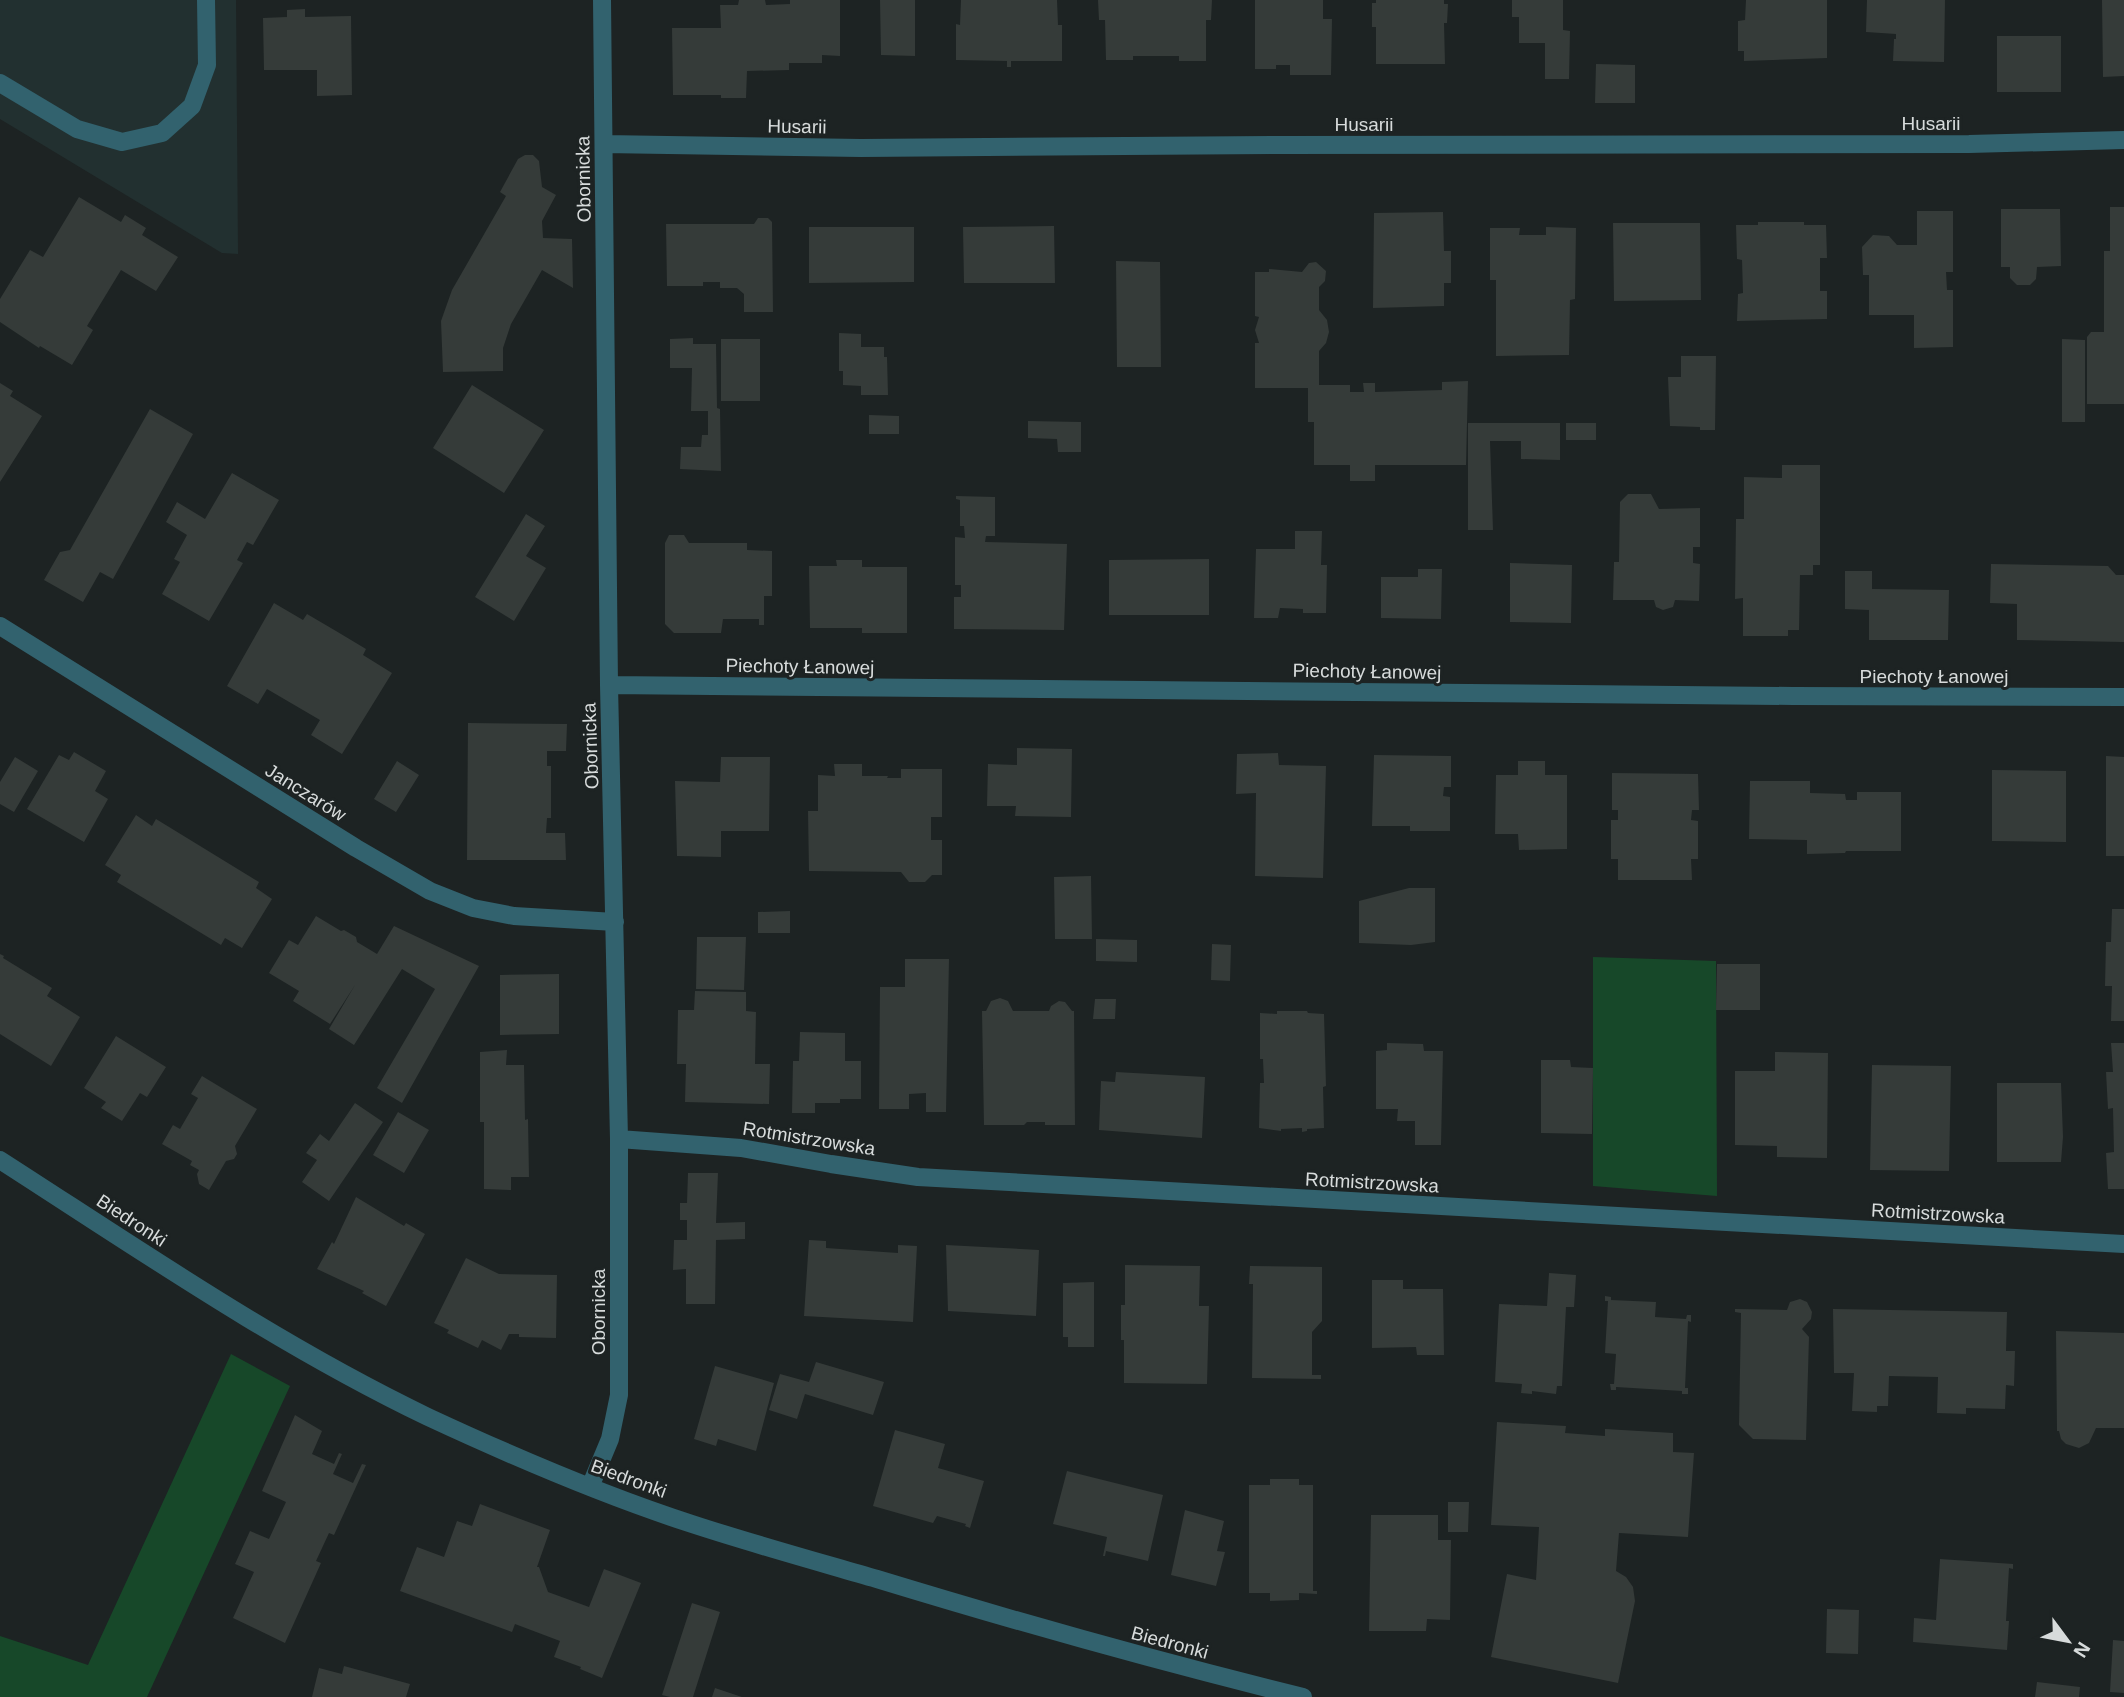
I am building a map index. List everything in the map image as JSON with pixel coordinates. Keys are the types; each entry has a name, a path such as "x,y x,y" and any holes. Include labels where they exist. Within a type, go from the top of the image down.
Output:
{"street":[{"path":"0,83 77,129 122,142 162,133 192,106 206,65 206,0"},
{"name":"Obornicka","path":"590,1487 610,1439 619,1395 619,1139 609,685 602,0"},
{"name":"Husarii","path":"604,144 861,148 1969,144 2124,140"},
{"name":"Janczarów","path":"0,626 356,848 430,891 473,908 514,916 615,922"},
{"name":"Piechoty Łanowej","path":"609,685 2124,697"},
{"name":"Rotmistrzowska","path":"619,1139 741,1148 918,1177 2124,1244"},
{"name":"Biedronki","path":"0,1160 211,1296 336,1369 426,1416 518,1458 690,1523 991,1614 1303,1697"}],"shaded area":[{"path":"0,0 236,0 238,254 222,253 0,119"}],"green space":[{"path":"1593,957 1716,961 1717,1196 1593,1186"},
{"path":"231,1354 290,1386 147,1697 0,1697 0,1636 88,1665"}],"building":[{"path":"739,0 765,0 766,5 790,4 790,0 840,0 840,56 822,55 822,63 789,63 789,70 747,71 746,98 673,95 672,28 721,28 720,5 738,5"},
{"path":"880,0 915,0 915,56 881,55"},
{"path":"961,0 1057,0 1058,25 1062,25 1062,61 1011,61 1011,67 1007,67 1007,61 956,60 956,24 960,25"},
{"path":"1098,0 1212,0 1211,20 1206,20 1206,61 1179,61 1179,56 1133,56 1133,60 1106,60 1105,20 1099,20"},
{"path":"1255,0 1323,0 1323,19 1332,19 1331,75 1290,75 1290,65 1276,65 1276,69 1255,69"},
{"path":"1376,0 1444,0 1444,4 1448,4 1447,23 1444,23 1445,64 1376,64 1376,27 1372,27 1372,3 1376,3"},
{"path":"1512,0 1563,0 1563,30 1570,31 1569,79 1545,79 1545,43 1519,43 1519,17 1512,17"},
{"path":"1746,0 1827,0 1827,58 1744,61 1744,51 1738,51 1738,21 1745,20"},
{"path":"1867,0 1945,0 1944,62 1893,61 1896,34 1866,32"},
{"path":"2102,0 2124,0 2124,76 2103,77"},
{"path":"305,9 305,17 351,16 352,95 317,96 317,70 264,70 263,18 287,17 287,10"},
{"path":"1997,36 2061,36 2061,92 1997,92"},
{"path":"1596,64 1635,65 1635,103 1595,103"},
{"path":"533,155 539,161 542,187 556,195 542,221 543,238 572,239 573,288 542,270 511,324 503,348 503,371 443,372 441,321 452,290 506,196 500,192 518,159"},
{"path":"79,197 121,222 125,215 146,228 142,235 178,257 156,291 121,270 87,326 93,330 72,365 40,346 39,348 0,322 0,299 30,250 43,257"},
{"path":"2110,207 2124,207 2124,404 2087,404 2087,337 2091,332 2104,332 2104,251 2110,251"},
{"path":"2001,209 2060,209 2061,266 2037,267 2036,279 2030,285 2017,285 2010,278 2010,267 2001,267"},
{"path":"1917,211 1953,211 1953,272 1946,272 1947,290 1953,290 1953,347 1914,348 1914,315 1869,315 1869,275 1863,275 1862,247 1873,235 1889,236 1897,245 1917,245"},
{"path":"1443,212 1444,251 1451,251 1451,283 1444,283 1444,306 1373,308 1374,213"},
{"path":"758,218 768,218 772,222 773,312 744,312 744,294 737,288 720,288 720,282 703,282 703,286 667,286 666,224 754,224"},
{"path":"1758,222 1826,225 1827,258 1820,258 1820,291 1827,291 1827,319 1737,321 1738,294 1743,293 1742,260 1737,259 1736,225 1758,225"},
{"path":"1613,223 1700,223 1701,300 1614,301"},
{"path":"1054,226 1055,283 964,283 963,227"},
{"path":"809,227 914,227 914,282 809,283"},
{"path":"1546,227 1576,228 1575,299 1570,300 1569,355 1496,356 1496,280 1490,280 1490,228 1520,228 1519,235 1546,235"},
{"path":"1116,261 1160,262 1161,367 1117,367"},
{"path":"1316,262 1326,271 1325,281 1319,287 1319,310 1327,320 1329,332 1326,343 1319,351 1319,385 1350,385 1350,392 1364,392 1363,383 1375,383 1375,392 1442,390 1442,382 1468,381 1466,465 1375,465 1375,481 1350,481 1350,465 1314,465 1314,422 1308,422 1308,388 1255,388 1255,343 1259,343 1255,330 1259,317 1255,316 1255,272 1269,272 1269,269 1302,272 1309,263"},
{"path":"839,333 861,334 861,347 884,347 884,357 887,357 888,395 861,395 861,386 843,385 843,371 839,371"},
{"path":"693,338 693,344 716,344 721,471 680,469 681,447 701,447 702,435 708,435 708,411 691,411 692,368 670,368 670,339"},
{"path":"721,339 760,339 760,401 721,401"},
{"path":"2062,339 2085,340 2085,422 2062,422"},
{"path":"1681,356 1716,356 1715,430 1670,426 1668,377 1681,377"},
{"path":"0,383 13,391 10,396 42,416 0,482"},
{"path":"472,385 544,430 504,493 433,448"},
{"path":"150,409 193,434 113,579 100,572 83,602 44,580 60,552 70,550"},
{"path":"869,415 899,416 899,434 869,434"},
{"path":"1028,421 1081,422 1081,452 1058,452 1057,439 1028,438"},
{"path":"1468,423 1560,423 1560,460 1521,459 1521,441 1490,441 1493,530 1468,530"},
{"path":"1566,423 1596,423 1596,440 1566,440"},
{"path":"1782,465 1820,465 1820,565 1813,565 1813,575 1800,575 1799,630 1788,630 1788,636 1743,636 1743,598 1735,599 1736,519 1744,519 1744,477 1782,478"},
{"path":"232,473 279,500 253,545 247,542 237,560 243,563 209,621 162,594 180,562 174,559 187,535 166,522 177,502 205,519"},
{"path":"1628,494 1651,494 1659,509 1700,508 1700,547 1693,547 1693,563 1700,564 1699,601 1675,600 1673,607 1663,610 1656,607 1654,600 1613,600 1614,562 1619,562 1620,502"},
{"path":"956,496 995,497 995,536 986,536 985,542 1067,544 1064,630 954,629 954,597 961,597 961,585 955,585 955,537 965,538 964,526 960,526 960,500 956,499"},
{"path":"526,514 545,526 526,556 546,568 514,621 475,597"},
{"path":"1295,531 1322,531 1321,565 1327,565 1326,613 1303,613 1303,609 1280,608 1278,618 1254,618 1256,549 1295,549"},
{"path":"669,535 684,535 689,543 747,543 747,550 772,551 772,596 764,596 764,625 759,625 759,619 723,619 721,633 674,633 665,624 665,543"},
{"path":"1209,559 1209,615 1109,615 1109,560"},
{"path":"836,560 862,560 862,567 907,567 907,633 862,633 862,628 810,628 809,566 837,566"},
{"path":"1510,563 1572,565 1571,623 1510,622"},
{"path":"1991,564 2108,566 2116,575 2124,575 2124,642 2017,640 2017,604 1990,603"},
{"path":"1418,569 1442,569 1441,619 1381,618 1381,577 1418,577"},
{"path":"1845,571 1872,571 1872,589 1949,590 1948,640 1869,640 1869,610 1845,609"},
{"path":"274,603 303,620 307,614 336,631 366,649 363,655 392,673 342,754 311,735 320,720 267,689 258,704 227,686"},
{"path":"468,723 567,724 566,751 547,751 547,766 551,766 551,818 547,818 546,833 565,833 566,860 467,860"},
{"path":"1017,748 1072,749 1071,817 1015,816 1016,806 987,806 988,764 1017,765"},
{"path":"74,752 106,771 95,791 108,799 84,842 27,809 59,755 69,760"},
{"path":"1278,753 1279,765 1326,766 1323,878 1255,876 1256,793 1236,794 1237,754"},
{"path":"1374,755 1451,756 1451,787 1444,787 1443,796 1450,797 1450,831 1410,831 1410,826 1372,826"},
{"path":"2106,756 2124,757 2124,856 2106,856"},
{"path":"15,757 38,771 14,812 0,804 0,782"},
{"path":"721,757 770,757 769,831 721,831 721,857 677,856 675,781 720,782"},
{"path":"397,761 419,775 396,812 374,799"},
{"path":"1518,761 1545,761 1545,775 1567,775 1567,849 1519,850 1518,834 1495,834 1496,775 1518,775"},
{"path":"834,764 862,764 862,776 888,776 887,778 901,778 901,769 942,769 942,817 931,817 931,840 942,840 942,875 932,875 925,882 909,882 901,872 809,871 808,811 818,811 818,775 835,776"},
{"path":"1992,770 2066,771 2066,842 1992,841"},
{"path":"1612,773 1698,774 1699,810 1692,810 1691,820 1698,821 1698,859 1691,859 1692,880 1618,880 1618,859 1611,859 1611,820 1618,820 1618,810 1612,810"},
{"path":"1750,781 1810,781 1810,793 1845,794 1846,800 1857,800 1857,792 1901,792 1901,851 1807,854 1807,840 1749,839"},
{"path":"136,815 152,826 156,819 259,882 256,888 272,899 242,948 225,938 221,945 117,882 121,875 105,865"},
{"path":"1091,876 1092,939 1055,939 1054,877"},
{"path":"1409,888 1435,888 1435,942 1411,945 1359,943 1359,901"},
{"path":"2112,909 2124,909 2124,1021 2111,1021 2112,986 2105,986 2106,942 2111,942"},
{"path":"790,911 790,933 758,933 758,912"},
{"path":"316,916 356,937 357,942 377,954 394,926 479,966 402,1103 377,1088 435,989 402,969 354,1045 329,1029 355,985 330,1024 293,1001 299,991 269,973 289,940 298,945"},
{"path":"697,937 746,937 744,990 696,989"},
{"path":"1096,939 1137,940 1137,962 1096,961"},
{"path":"1212,944 1231,945 1230,981 1211,980"},
{"path":"0,954 52,988 47,996 80,1017 51,1066 0,1034"},
{"path":"905,959 949,959 946,1112 926,1112 926,1093 909,1094 909,1109 879,1109 880,987 905,987"},
{"path":"1717,964 1760,964 1760,1010 1716,1010"},
{"path":"559,974 559,1034 500,1035 500,975"},
{"path":"695,991 746,992 746,1011 756,1012 755,1064 770,1064 769,1104 685,1102 686,1064 677,1064 678,1010 694,1010"},
{"path":"1000,998 1008,1001 1013,1011 1049,1011 1051,1006 1059,1001 1065,1002 1074,1011 1075,1125 1027,1122 1024,1125 984,1125 982,1011 986,1011 991,1001"},
{"path":"1095,999 1116,999 1115,1019 1093,1019"},
{"path":"1277,1011 1324,1014 1324,1128 1302,1132 1302,1128 1281,1131 1259,1128 1260,1083 1264,1083 1263,1059 1260,1059 1260,1013 1277,1014"},
{"path":"800,1032 845,1033 845,1061 861,1061 861,1099 840,1099 840,1103 815,1103 815,1113 792,1113 793,1061 799,1061"},
{"path":"116,1036 166,1067 147,1097 140,1093 122,1121 101,1108 106,1102 84,1088"},
{"path":"1387,1043 1423,1044 1424,1051 1443,1051 1441,1145 1415,1145 1415,1121 1397,1121 1398,1109 1376,1109 1376,1051 1387,1050"},
{"path":"2111,1043 2124,1043 2124,1189 2108,1189 2106,1153 2114,1152 2113,1108 2108,1109 2106,1072 2113,1072"},
{"path":"507,1050 506,1065 524,1065 529,1177 511,1177 511,1190 484,1189 480,1052"},
{"path":"1775,1052 1828,1053 1827,1158 1777,1157 1777,1146 1735,1145 1735,1071 1775,1071"},
{"path":"1541,1060 1570,1060 1571,1067 1593,1068 1592,1134 1541,1133"},
{"path":"1872,1065 1951,1066 1949,1171 1870,1170"},
{"path":"1116,1072 1205,1077 1202,1138 1099,1130 1101,1081 1115,1082"},
{"path":"202,1076 257,1109 235,1146 237,1154 234,1159 226,1161 209,1190 199,1184 199,1170 190,1165 192,1161 162,1144 173,1125 180,1129 198,1098 191,1094"},
{"path":"1997,1083 2061,1083 2061,1162 1997,1162"},
{"path":"355,1103 383,1122 329,1201 302,1182 317,1160 306,1153 320,1134 329,1141"},
{"path":"398,1112 429,1130 404,1173 373,1155"},
{"path":"688,1173 718,1173 716,1223 745,1222 745,1239 716,1240 715,1304 686,1304 686,1269 673,1270 674,1240 687,1240 687,1220 680,1220 680,1203 687,1203"},
{"path":"356,1197 404,1226 406,1223 425,1234 386,1306 362,1293 364,1291 317,1269 332,1242 334,1244"},
{"path":"809,1240 826,1241 826,1248 898,1253 898,1245 917,1246 913,1322 804,1316"},
{"path":"946,1245 1039,1250 1036,1316 948,1311"},
{"path":"466,1258 499,1274 557,1275 556,1338 519,1337 519,1334 509,1334 501,1350 482,1340 478,1348 447,1333 449,1330 434,1323"},
{"path":"1125,1265 1200,1266 1199,1306 1209,1306 1207,1384 1124,1383 1121,1305 1125,1305"},
{"path":"1250,1266 1322,1267 1322,1321 1312,1332 1312,1375 1321,1375 1321,1379 1252,1378 1253,1284 1249,1284"},
{"path":"1549,1273 1576,1275 1574,1307 1566,1307 1562,1386 1557,1386 1556,1394 1532,1391 1532,1394 1521,1393 1522,1384 1495,1382 1499,1304 1547,1306"},
{"path":"1372,1280 1403,1280 1403,1289 1443,1289 1444,1355 1417,1355 1416,1347 1372,1348"},
{"path":"1094,1282 1094,1347 1068,1347 1068,1337 1063,1337 1063,1283"},
{"path":"1605,1296 1611,1297 1611,1300 1656,1302 1655,1317 1686,1319 1687,1315 1691,1315 1691,1322 1688,1321 1685,1388 1688,1388 1688,1394 1682,1394 1682,1391 1616,1387 1616,1390 1611,1390 1610,1384 1614,1384 1616,1354 1605,1353 1608,1301 1605,1301"},
{"path":"1800,1299 1807,1302 1812,1312 1811,1319 1802,1329 1809,1337 1806,1440 1753,1439 1739,1425 1741,1313 1735,1312 1735,1309 1787,1310 1790,1302"},
{"path":"1833,1309 2007,1312 2006,1351 2015,1351 2014,1386 2006,1385 2005,1409 1966,1408 1966,1414 1937,1413 1938,1377 1889,1376 1888,1406 1877,1406 1877,1412 1852,1411 1854,1373 1834,1373"},
{"path":"2056,1331 2124,1333 2124,1428 2096,1428 2089,1443 2079,1448 2066,1444 2057,1431"},
{"path":"816,1362 884,1382 873,1415 805,1394 797,1419 769,1410 780,1374 809,1382"},
{"path":"715,1366 774,1383 756,1451 718,1439 716,1446 694,1439"},
{"path":"295,1415 322,1431 312,1454 334,1464 339,1453 342,1454 333,1474 353,1483 362,1464 366,1465 334,1535 329,1533 316,1561 321,1563 285,1643 233,1618 254,1572 235,1564 250,1531 269,1539 286,1502 262,1491"},
{"path":"1497,1422 1566,1426 1565,1433 1605,1436 1605,1429 1673,1433 1673,1452 1694,1453 1688,1537 1619,1533 1616,1571 1626,1577 1633,1587 1635,1601 1618,1683 1491,1657 1507,1574 1536,1580 1539,1527 1491,1525"},
{"path":"895,1430 945,1444 938,1468 984,1481 970,1528 965,1526 966,1524 937,1516 933,1523 873,1506"},
{"path":"1067,1471 1163,1495 1148,1561 1106,1551 1103,1556 1107,1537 1053,1524"},
{"path":"1270,1479 1299,1479 1299,1485 1313,1485 1313,1591 1317,1591 1317,1594 1299,1593 1299,1600 1270,1601 1270,1593 1249,1593 1249,1485 1270,1485"},
{"path":"1448,1502 1469,1502 1468,1532 1448,1532"},
{"path":"480,1504 550,1530 537,1567 548,1592 589,1607 604,1569 641,1583 602,1678 554,1657 560,1641 515,1624 512,1632 400,1591 417,1547 444,1557 457,1521 472,1526"},
{"path":"1185,1510 1224,1521 1217,1551 1225,1552 1216,1586 1171,1575"},
{"path":"1371,1515 1438,1515 1438,1540 1451,1540 1450,1620 1427,1619 1426,1631 1369,1631"},
{"path":"1940,1559 2013,1564 2013,1569 2009,1568 2007,1650 1913,1642 1914,1618 1936,1620"},
{"path":"692,1603 720,1612 693,1697 662,1695"},
{"path":"1827,1609 1859,1610 1858,1654 1826,1653"},
{"path":"2113,1640 2124,1641 2124,1693 2110,1692"},
{"path":"344,1666 410,1684 406,1697 312,1697 319,1668 342,1674"},
{"path":"2037,1682 2080,1687 2079,1697 2035,1697"},
{"path":"715,1688 742,1697 712,1697"}]}
